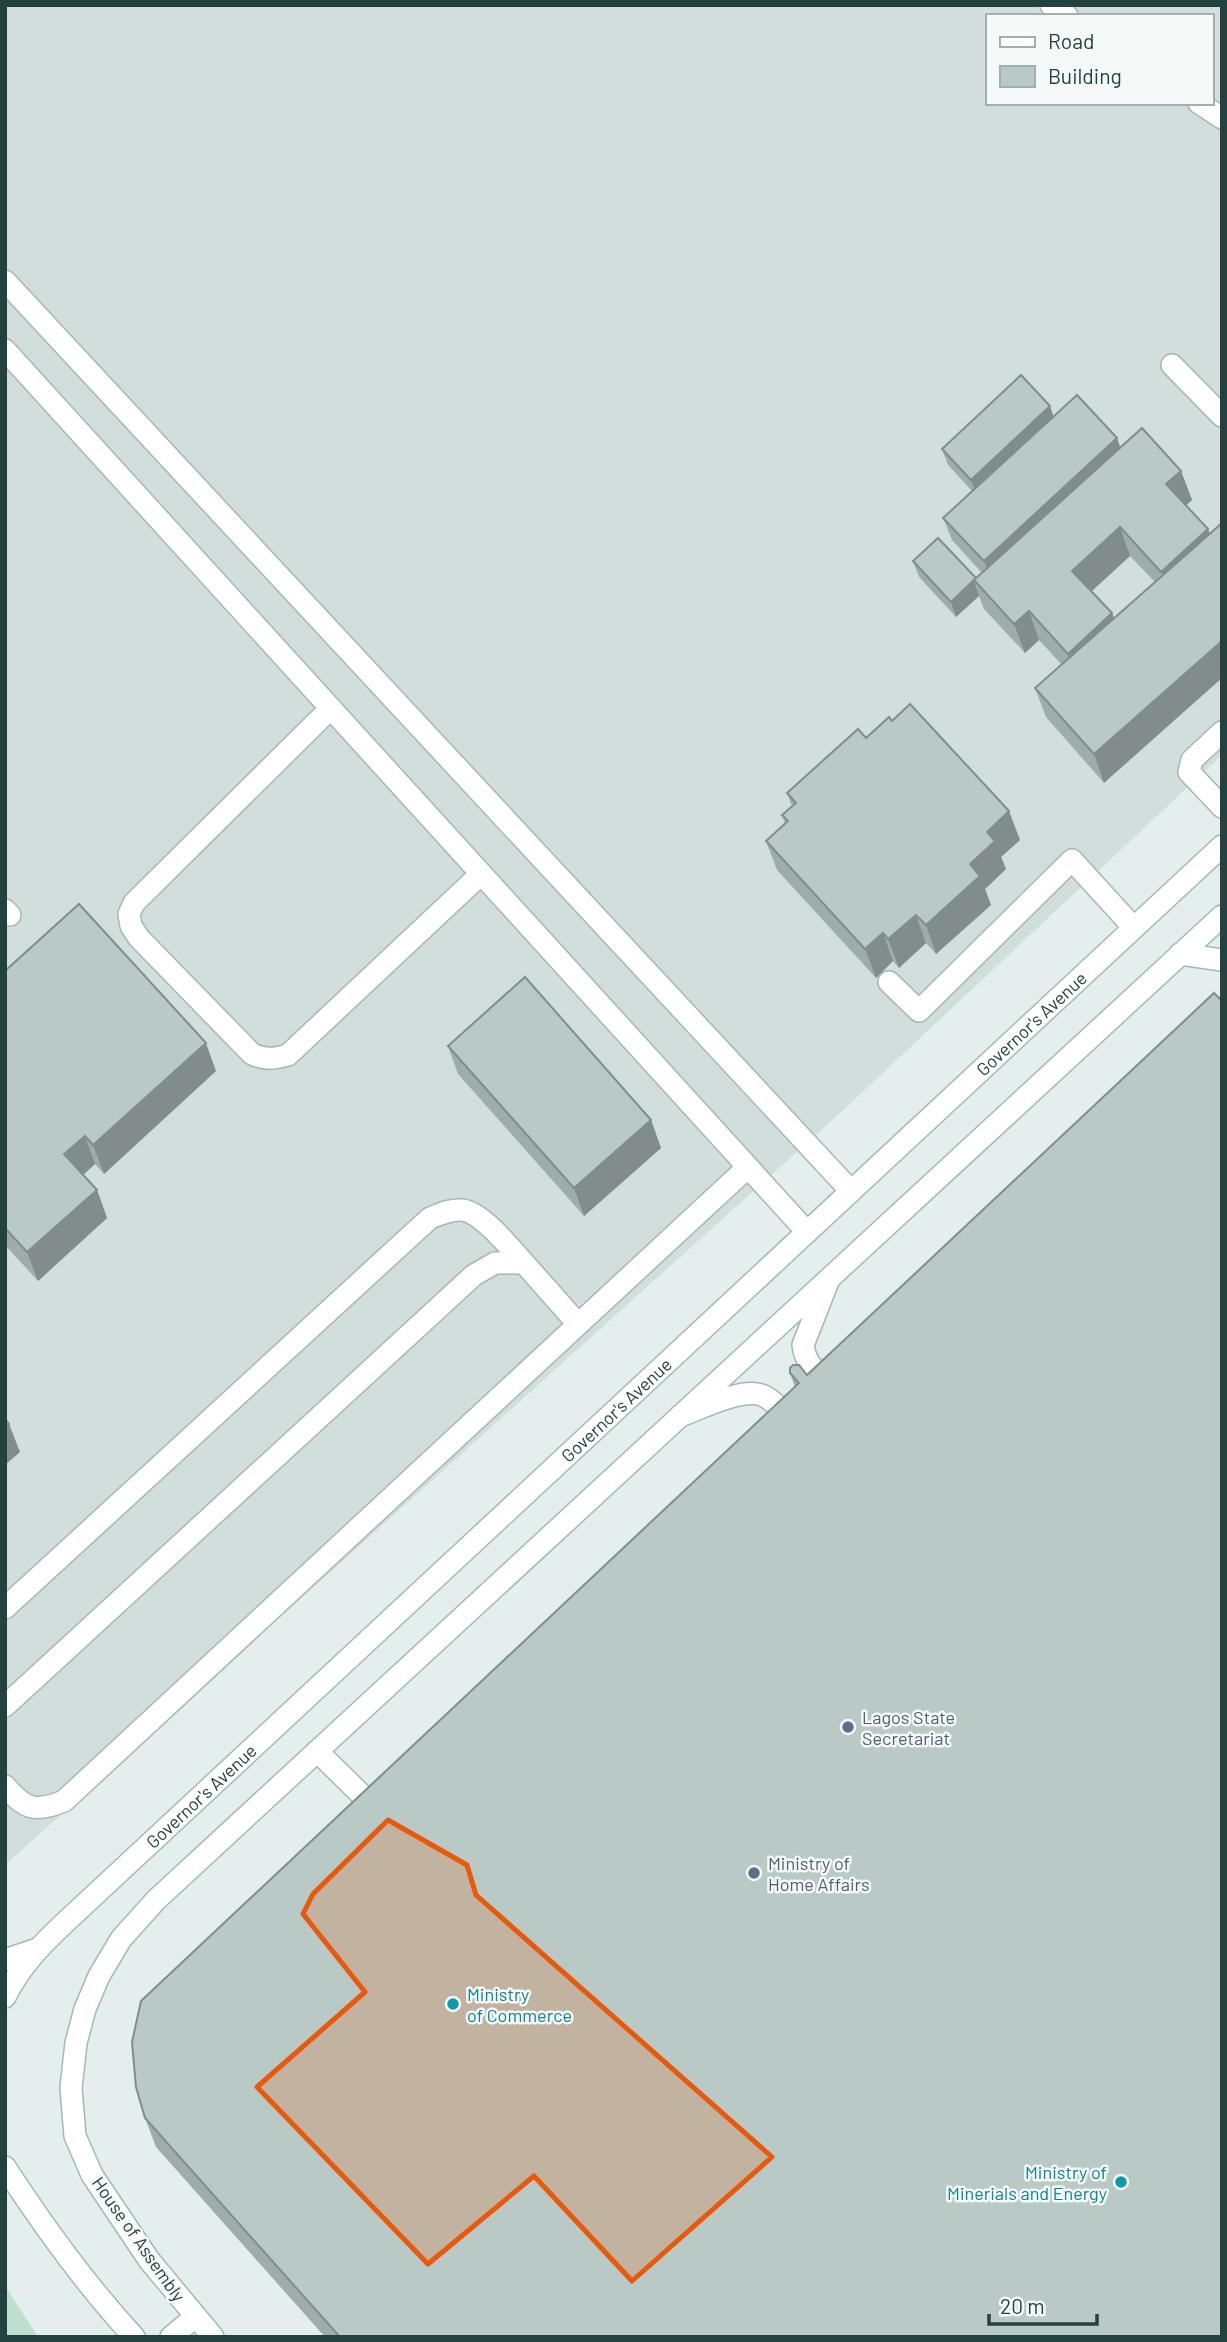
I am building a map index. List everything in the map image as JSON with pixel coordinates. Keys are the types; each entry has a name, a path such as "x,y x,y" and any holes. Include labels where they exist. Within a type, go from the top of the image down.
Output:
{"street":[{"path":"1202,105 1222,118"},
{"path":"8,289 850,1190"},
{"path":"5,350 807,1232"},
{"path":"1172,365 1222,416"},
{"path":"330,709 134,903 128,914 131,926 139,938 252,1054 263,1059 275,1059 288,1055 481,874"},
{"path":"1222,732 1192,760 1189,772 1222,807"},
{"name":"Governor's Avenue","path":"8,1979 35,1950 1222,846"},
{"path":"889,982 919,1011 1072,860 1134,928"},
{"path":"389,1825 317,1751 1222,916"},
{"path":"1180,954 1222,960"},
{"path":"5,1786 16,1798 30,1807 46,1809 64,1801 748,1167"},
{"path":"5,1608 430,1218 448,1211 465,1210 481,1219 578,1324"},
{"path":"5,1706 474,1275 495,1263 524,1263"},
{"path":"829,1279 806,1334 804,1356 852,1407"},
{"path":"678,1417 738,1395 755,1392 766,1396 815,1443"},
{"name":"House of Assembly","path":"214,2337 149,2260 92,2175 75,2136 71,2088 76,2043 85,2009 99,1976 121,1939 156,1900 317,1751"},
{"path":"5,2167 33,2211 99,2299 134,2337"},
{"path":"171,2337 195,2317"}],"highlighted area":[{"path":"388,1820 467,1865 476,1895 772,2157 632,2281 534,2176 428,2264 257,2087 365,1992 303,1914 313,1894"}],"shaded area":[{"path":"5,5 1222,5 1222,755 839,1114 5,1865"}],"green space":[{"path":"5,2286 38,2337 5,2337"}],"building":[{"path":"1021,375 1050,406 971,480 942,449"},
{"path":"1077,395 1117,438 984,561 943,518"},
{"path":"1142,428 1181,471 1166,484 1208,529 1161,572 1120,527 1072,571 1112,613 1068,654 1029,611 1014,624 974,580"},
{"path":"1222,523 1222,641 1094,754 1035,688"},
{"path":"938,538 976,578 951,602 913,561"},
{"path":"910,704 1009,811 987,832 995,841 970,864 980,876 926,925 916,915 888,939 883,933 865,949 766,841 788,821 782,815 796,803 787,793 858,729 866,738 889,717 892,721"},
{"path":"79,904 206,1043 93,1145 85,1136 64,1154 97,1190 27,1252 5,1228 5,971"},
{"path":"525,977 651,1120 574,1188 448,1046"},
{"name":"Lagos State Secretariat","path":"1214,993 1222,1001 1222,2337 340,2337 145,2118 136,2087 132,2042 141,2001 799,1383 790,1373 793,1365 799,1365 807,1375"}],"place":[{"name":"Lagos State Secretariat","path":"848,1727"},
{"name":"Ministry of Home Affairs","path":"754,1873"},
{"name":"Ministry of Commerce","path":"453,2004"},
{"name":"Ministry of Minerials and Energy","path":"1121,2182"}]}
